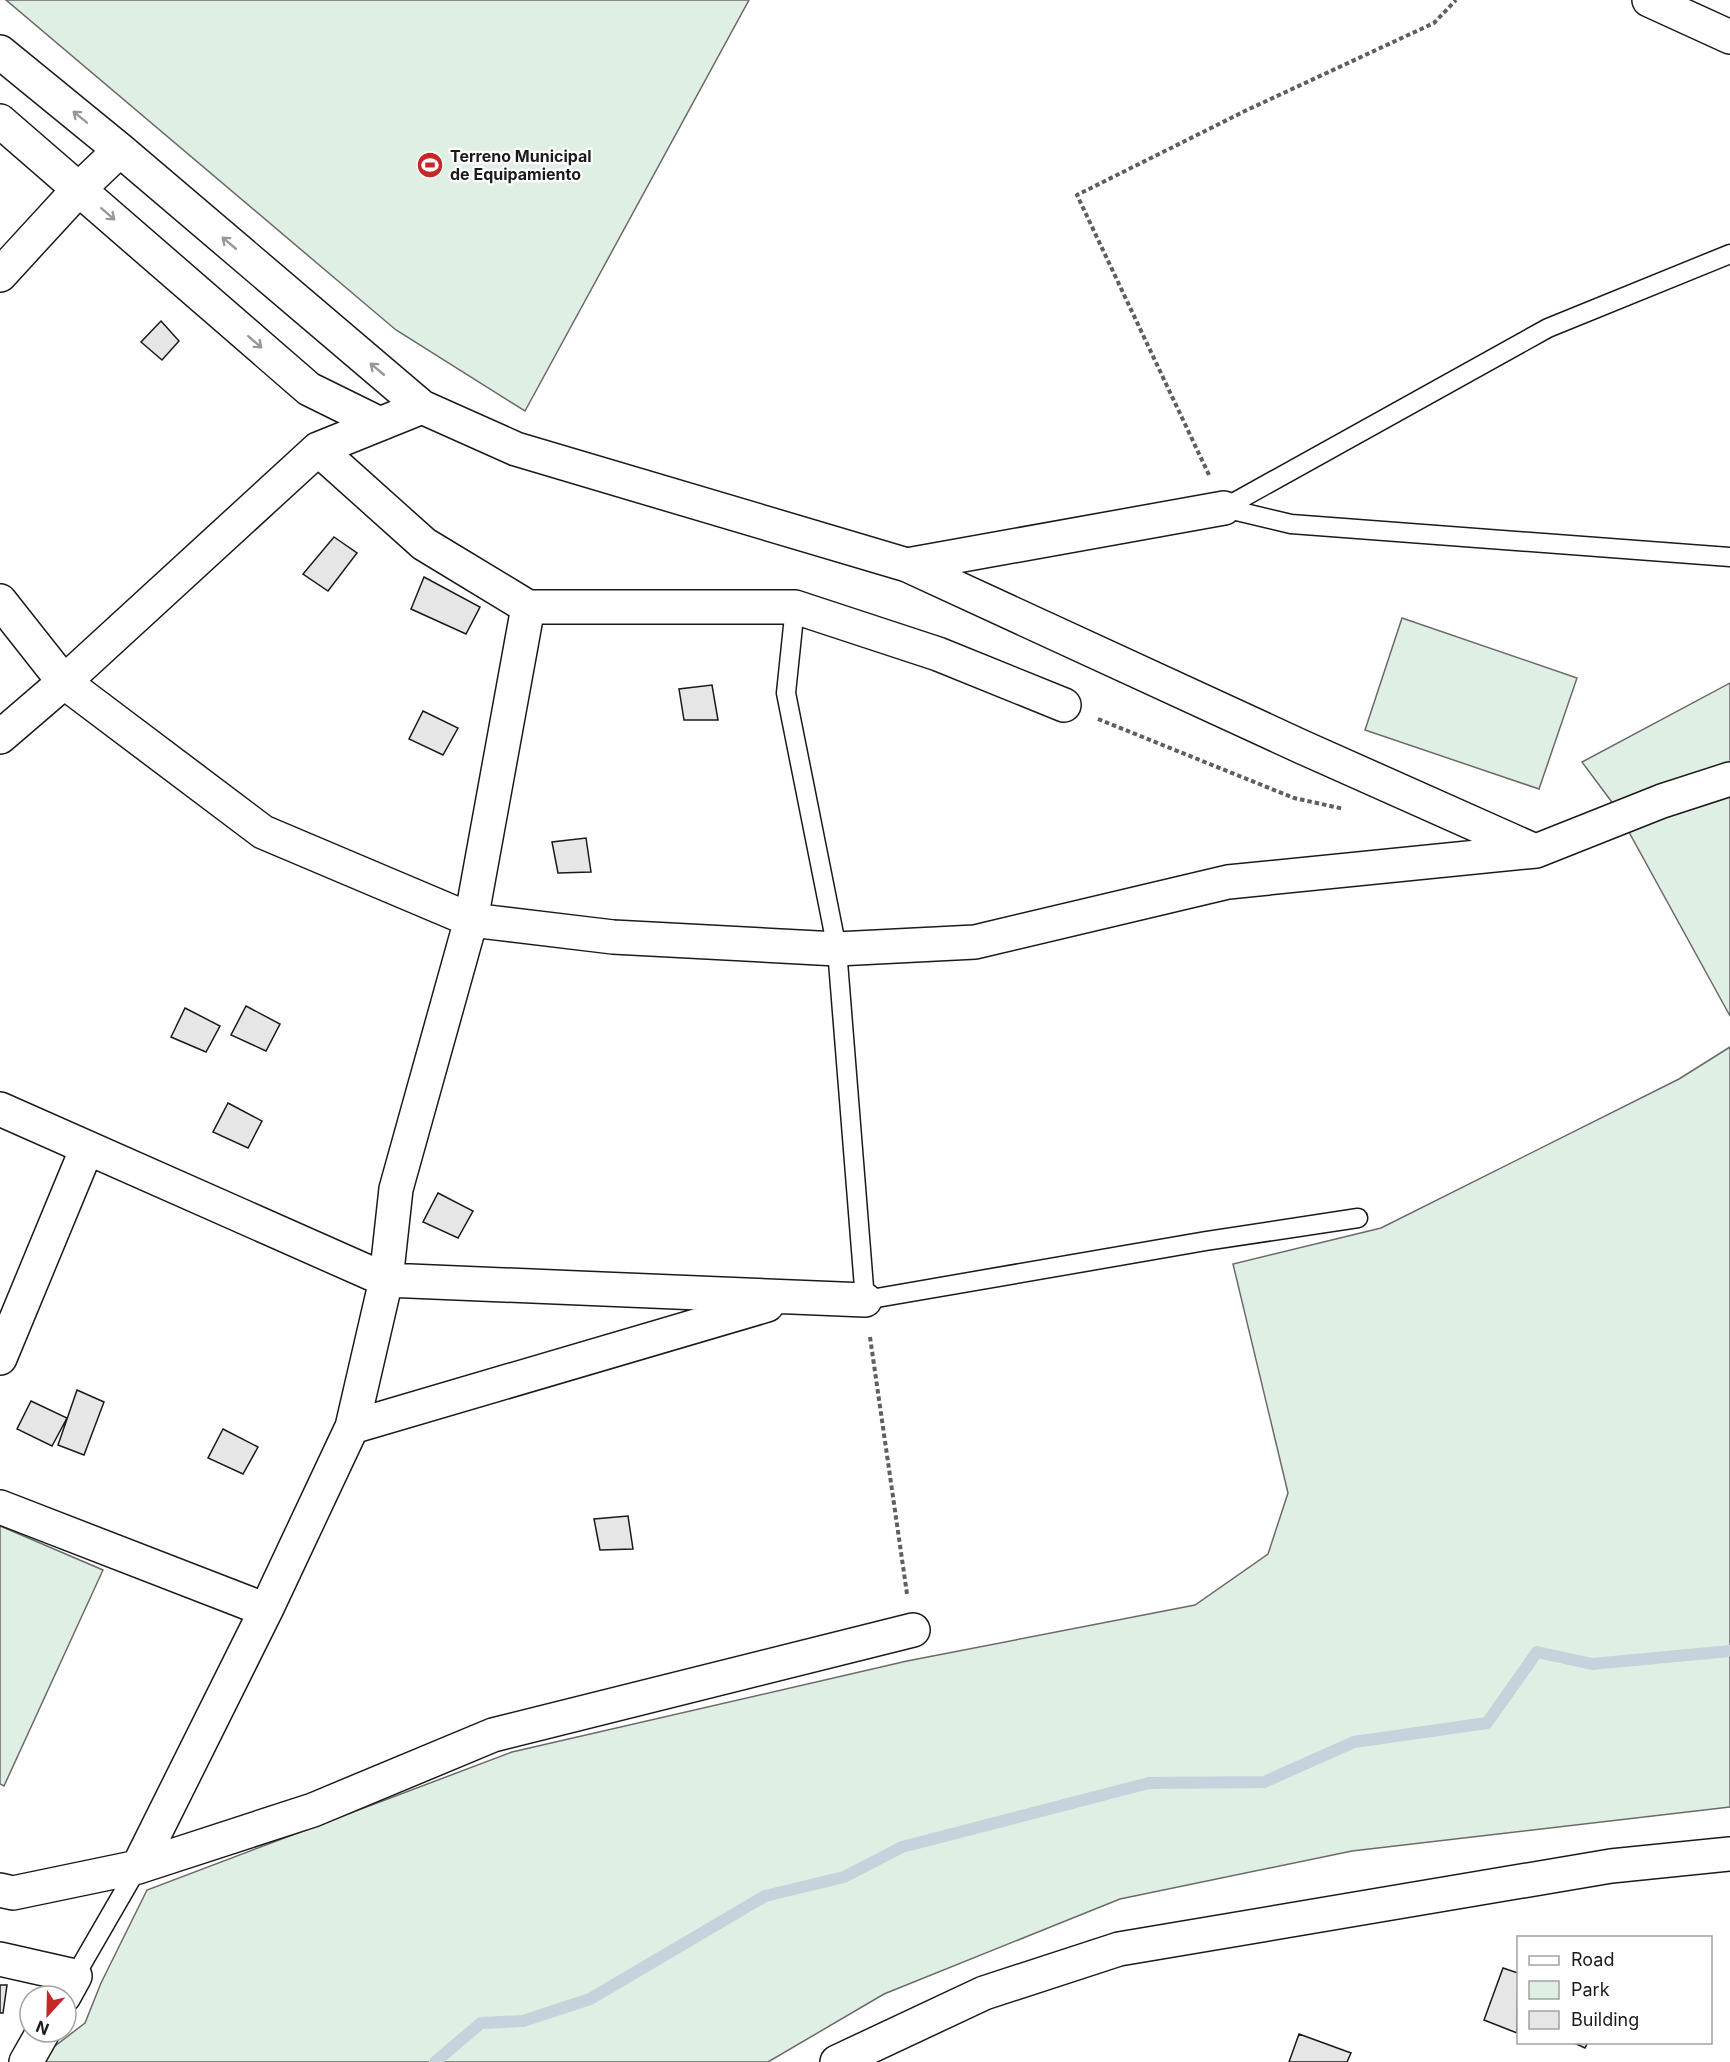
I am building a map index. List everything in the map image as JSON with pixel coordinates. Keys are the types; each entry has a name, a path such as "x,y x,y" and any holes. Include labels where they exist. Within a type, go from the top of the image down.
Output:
{"street":[{"path":"1649,0 1730,37"},
{"path":"0,52 120,150 422,407 516,449 907,566 1302,747 1536,851"},
{"path":"0,121 309,389 380,424"},
{"path":"0,275 79,189 120,150"},
{"path":"0,737 64,682 318,449 422,407"},
{"path":"318,449 424,544 528,607 795,608 938,654 1064,705"},
{"path":"907,566 1224,508"},
{"path":"0,601 64,682 263,832 471,920 613,938 837,949 975,942 1228,882 1536,851 1662,801 1730,779"},
{"path":"138,1867 266,1610 352,1427 386,1280 396,1189 471,920 528,607"},
{"path":"0,1109 386,1280 865,1300"},
{"path":"0,1358 87,1148"},
{"path":"352,1427 792,1298"},
{"path":"0,1507 266,1610"},
{"path":"0,1890 13,1893 138,1867 313,1810 493,1735 912,1630"},
{"path":"837,2062 984,1993 1119,1949 1611,1866 1730,1854"},
{"path":"0,1959 64,1984"},
{"path":"26,2062 36,2044"}],"lane":[{"path":"1224,508 1548,328 1730,254"},
{"path":"1224,508 1291,524 1730,557"},
{"path":"795,608 786,693 837,949 865,1300 1206,1241 1358,1218"},
{"path":"70,1984 138,1867"}],"path":[{"path":"1224,508 1077,195 1246,110 1434,23 1456,0"},
{"path":"865,1300 912,1630"}],"green space":[{"name":"Terreno Municipal de Equipamiento","path":"6,0 749,0 525,411 396,330"},
{"path":"1402,618 1577,678 1539,789 1365,730"},
{"path":"1730,683 1730,1016 1614,805 1582,762"},
{"path":"1730,1047 1730,1807 1352,1851 1120,1899 884,1994 768,2062 34,2062 58,2044 78,2044 78,2028 85,2023 101,1983 147,1890 512,1752 907,1661 1195,1605 1268,1554 1288,1493 1233,1264 1381,1228 1679,1079"},
{"path":"0,1526 103,1570 4,1786 0,1784"}],"building":[{"path":"161,321 179,341 162,360 141,342"},
{"path":"334,537 357,553 328,591 303,574"},
{"path":"424,577 480,607 466,634 411,609"},
{"path":"712,685 718,720 684,720 679,689"},
{"path":"423,711 458,728 443,755 409,739"},
{"path":"586,838 591,872 558,873 552,842"},
{"path":"246,1006 280,1024 266,1051 231,1035"},
{"path":"185,1008 220,1026 206,1052 171,1037"},
{"path":"228,1103 262,1121 248,1148 213,1132"},
{"path":"438,1193 473,1211 458,1238 423,1222"},
{"path":"77,1390 104,1402 84,1455 58,1445"},
{"path":"31,1401 67,1418 52,1446 17,1429"},
{"path":"223,1429 258,1447 243,1474 208,1458"},
{"path":"628,1516 633,1549 600,1550 594,1519"},
{"path":"1503,1968 1517,1973 1517,2033 1484,2020"},
{"path":"0,1985 7,1985 3,2013 0,2013"},
{"path":"1299,2034 1351,2053 1347,2062 1289,2062"}],"waterway":[{"path":"435,2062 481,2023 523,2021 590,1999 765,1896 844,1877 902,1847 1149,1783 1264,1782 1354,1742 1487,1723 1537,1652 1592,1664 1730,1651"}],"place":[{"name":"Terreno Municipal de Equipamiento","path":"430,165"}]}
